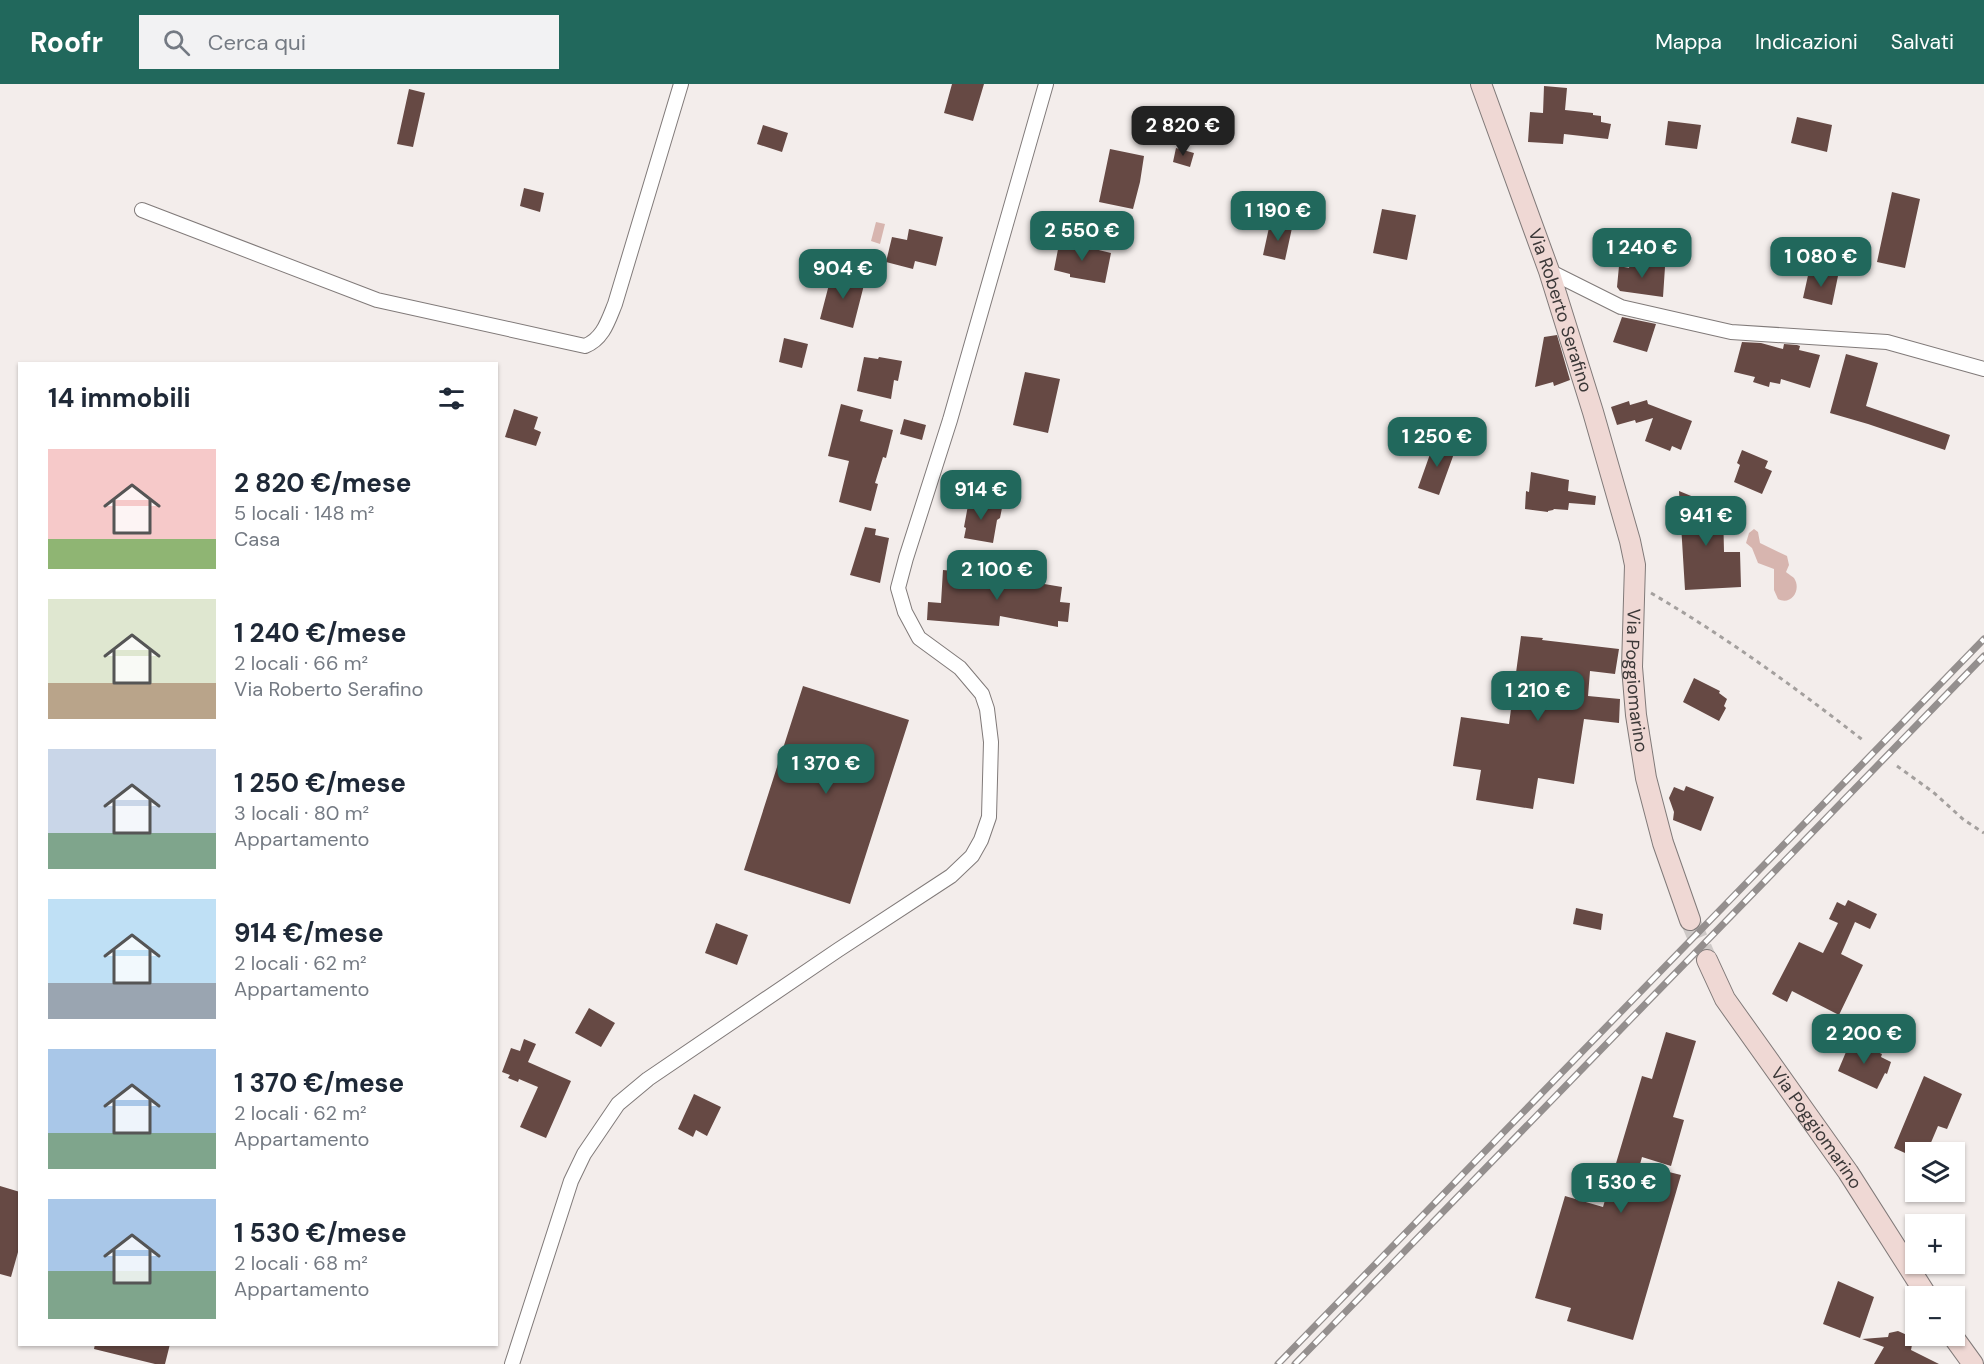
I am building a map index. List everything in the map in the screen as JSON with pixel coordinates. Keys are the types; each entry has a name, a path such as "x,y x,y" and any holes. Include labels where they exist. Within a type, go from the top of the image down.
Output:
{"main road":[{"name":"Via Roberto Serafino","path":"1482,84 1549,270 1630,541"},
{"name":"Via Poggiomarino","path":"1630,541 1635,565 1632,667 1636,715 1646,778 1663,843 1690,920"},
{"name":"Via Poggiomarino","path":"1707,960 1725,999 1848,1172 1921,1286"},
{"path":"1960,1346 1973,1364"}],"street":[{"path":"142,210 377,300 585,346 596,342 605,329 615,304 681,84"},
{"path":"512,1364 571,1181 584,1154 618,1104 648,1079 696,1046 951,876 972,856 981,840 989,817 991,741 987,710 982,694 960,668 919,638 906,612 898,588 953,409 1046,84"},
{"path":"1549,270 1621,307 1731,332 1887,342 1984,369"}],"path":[{"path":"1634,583 1694,619 1804,694 1864,741"},
{"path":"1897,766 1934,792 1964,820 1984,832"}],"shaded area":[{"path":"876,222 885,224 880,244 871,241"},
{"path":"1754,529 1758,532 1760,543 1787,556 1789,565 1786,572 1794,578 1797,587 1791,599 1783,601 1778,599 1774,590 1774,569 1758,563 1752,548 1746,543 1749,533"}],"building":[{"path":"952,84 984,84 973,121 944,113"},
{"path":"1544,86 1567,88 1565,110 1593,113 1593,115 1601,116 1601,122 1611,124 1608,139 1564,134 1563,144 1528,142 1530,112 1543,113"},
{"path":"409,89 425,93 413,147 397,144"},
{"path":"1797,117 1832,125 1827,152 1791,143"},
{"path":"1668,121 1701,125 1697,149 1665,145"},
{"path":"763,125 788,133 782,152 757,144"},
{"path":"1176,148 1194,153 1190,167 1173,162"},
{"path":"1110,149 1144,156 1133,209 1099,202"},
{"path":"524,188 544,193 540,212 520,206"},
{"path":"1892,192 1920,199 1905,268 1877,262"},
{"path":"1382,209 1416,215 1407,260 1373,253"},
{"path":"1270,223 1292,228 1285,260 1263,255"},
{"path":"909,229 943,237 936,266 915,261 913,269 886,262 892,237 907,240"},
{"path":"1060,239 1111,253 1105,283 1070,277 1070,274 1054,270"},
{"path":"1630,262 1665,267 1663,297 1620,291 1617,287 1619,266 1629,268"},
{"path":"1809,271 1838,276 1832,305 1803,298"},
{"path":"832,273 865,281 853,328 820,319"},
{"path":"1622,317 1656,324 1647,352 1613,342"},
{"path":"1557,335 1570,380 1554,386 1553,382 1535,387 1544,337"},
{"path":"784,338 808,344 802,368 779,362"},
{"path":"1742,342 1761,343 1783,349 1784,344 1797,345 1800,346 1799,350 1820,355 1810,388 1781,379 1780,384 1770,382 1769,387 1753,382 1755,377 1734,372"},
{"path":"1846,354 1878,363 1866,406 1950,435 1945,450 1830,413"},
{"path":"864,357 902,361 898,381 894,380 891,399 857,391"},
{"path":"1025,372 1060,379 1048,433 1013,425"},
{"path":"1647,400 1648,404 1692,421 1681,450 1672,446 1670,451 1645,441 1653,418 1617,425 1611,407 1629,401 1630,405"},
{"path":"841,404 863,410 860,421 893,430 886,458 883,457 875,483 878,484 871,511 839,502 849,461 828,456"},
{"path":"514,409 538,417 534,429 541,432 536,446 505,437"},
{"path":"904,419 926,425 922,440 900,434"},
{"path":"1435,440 1456,448 1439,495 1418,488"},
{"path":"1742,450 1768,461 1765,468 1772,471 1762,494 1734,482"},
{"path":"1531,472 1569,480 1568,491 1596,496 1595,505 1569,503 1568,510 1554,509 1548,512 1525,509 1526,491 1529,492"},
{"path":"971,489 978,504 1002,508 1000,518 997,520 993,543 964,538"},
{"path":"1679,491 1723,509 1724,552 1740,552 1741,587 1685,590"},
{"path":"865,527 876,529 875,535 889,538 880,583 850,575"},
{"path":"943,570 997,575 1062,587 1060,602 1070,603 1068,622 1058,621 1058,627 1000,616 999,626 927,620 928,602 941,603"},
{"path":"1521,636 1619,649 1615,674 1590,671 1588,696 1620,699 1619,723 1584,719 1574,784 1538,778 1533,809 1476,800 1481,770 1453,766 1461,717 1509,724"},
{"path":"1694,678 1720,691 1719,693 1727,699 1724,706 1726,708 1719,721 1683,702"},
{"path":"803,686 909,720 850,904 744,870"},
{"path":"1686,786 1714,797 1701,831 1673,820 1674,812 1669,798 1674,787 1684,791"},
{"path":"1848,900 1877,914 1870,929 1855,922 1841,954 1863,965 1839,1015 1792,991 1787,1002 1772,994 1799,942 1823,953 1838,923 1829,919 1837,902 1845,906"},
{"path":"1576,908 1603,914 1601,930 1573,924"},
{"path":"716,923 748,935 737,965 705,953"},
{"path":"589,1008 615,1023 601,1047 575,1033"},
{"path":"1666,1032 1696,1041 1673,1117 1684,1120 1671,1166 1642,1157 1633,1190 1661,1199 1669,1172 1681,1175 1633,1340 1567,1321 1571,1308 1535,1298 1565,1196 1603,1207 1642,1076 1652,1079"},
{"path":"524,1039 536,1044 528,1062 571,1081 546,1138 520,1127 538,1087 519,1079 518,1082 508,1078 510,1075 502,1072 511,1048 520,1051"},
{"path":"1851,1040 1882,1054 1881,1057 1891,1062 1887,1074 1885,1073 1877,1089 1838,1071"},
{"path":"1924,1076 1962,1094 1947,1129 1938,1126 1931,1142 1905,1142 1905,1153 1894,1148"},
{"path":"694,1094 721,1107 707,1136 696,1130 693,1137 678,1129"},
{"path":"0,1186 18,1191 18,1252 11,1277 0,1274"},
{"path":"1838,1281 1874,1297 1860,1338 1823,1324"},
{"path":"1898,1331 1905,1334 1905,1346 1912,1346 1911,1350 1939,1364 1874,1364 1884,1347 1862,1339 1888,1337 1889,1333"},
{"path":"95,1346 170,1346 165,1364 155,1364 94,1349"}],"tunnel":[{"path":"1690,920 1707,960"}],"railway":[{"path":"1278,1364 1984,639"},
{"path":"1295,1364 1984,656"}]}
